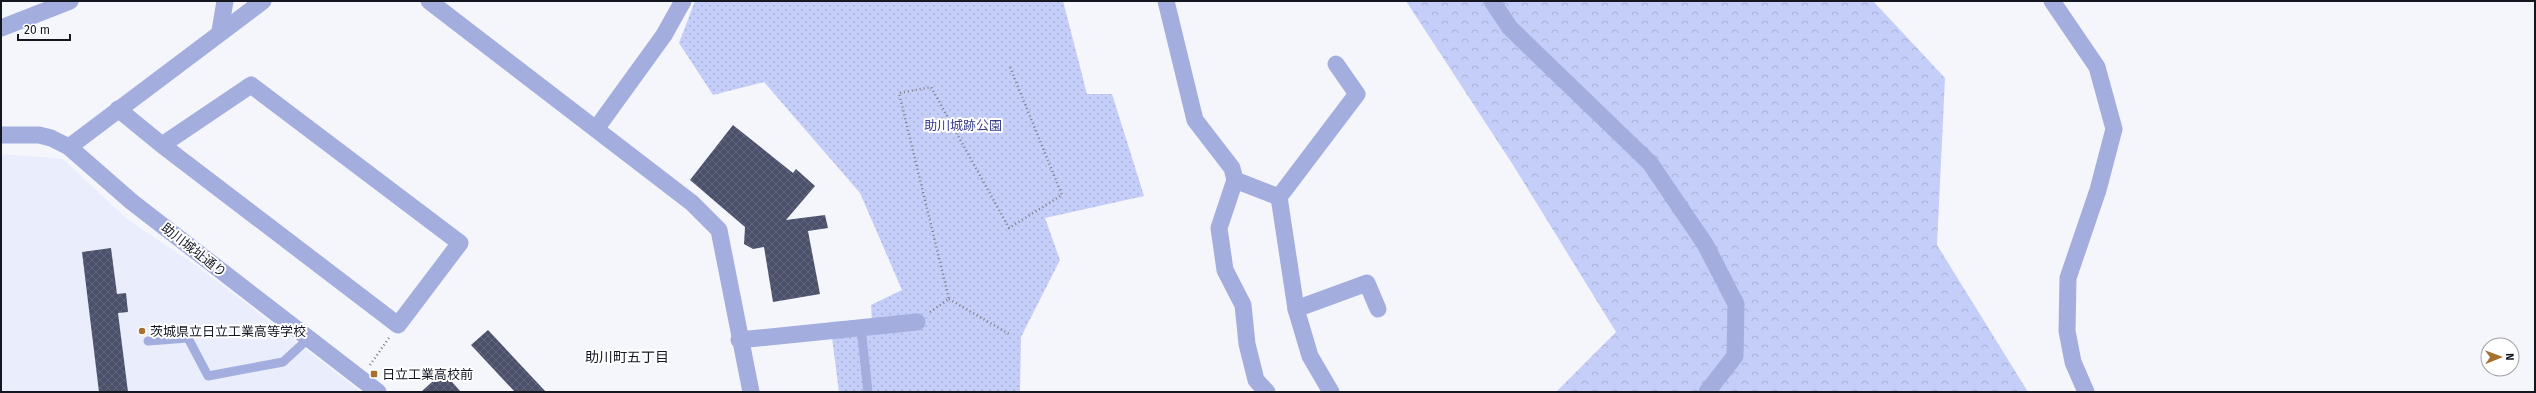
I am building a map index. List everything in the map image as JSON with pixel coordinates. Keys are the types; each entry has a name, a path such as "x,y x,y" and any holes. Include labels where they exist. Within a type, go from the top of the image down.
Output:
{"street":[{"path":"1,28 70,1"},
{"path":"220,32 225,1"},
{"path":"69,147 118,108 263,1"},
{"path":"429,1 692,203 719,230 739,340 751,392"},
{"path":"596,129 664,35 683,1"},
{"path":"1166,1 1195,120 1232,168 1235,180 1219,228 1225,270 1243,305 1247,344 1256,380 1267,392"},
{"path":"1492,1 1510,28 1650,163 1705,244 1736,304 1735,356 1707,392"},
{"path":"2052,1 2097,67 2114,128 2098,190 2068,278 2069,339 2072,362 2086,392"},
{"path":"1332,392 1310,356 1296,309 1279,197 1357,94 1336,64"},
{"path":"118,108 162,145 398,325 460,243 251,85 162,145"},
{"name":"助川城址通り","path":"1,135 39,135 51,138 69,147 132,202 378,392"},
{"path":"1235,180 1279,197"},
{"path":"1296,309 1367,283 1378,309"},
{"path":"739,340 917,322"}],"lane":[{"path":"861,328 868,392"},
{"path":"148,341 188,338 208,376 283,362 308,339"}],"path":[{"path":"1009,334 949,299 900,93 931,87 1009,228 1062,195 1010,67"},
{"path":"917,322 949,299"},
{"path":"367,370 398,325"}],"shaded area":[{"name":"茨城県立日立工業高等学校","path":"1,154 63,159 127,219 204,271 361,392 1,392"}],"green space":[{"name":"助川城跡公園","path":"695,1 1063,1 1087,94 1112,94 1144,196 1045,218 1060,260 1021,337 1020,392 839,392 830,322 872,320 871,305 902,290 860,193 764,82 713,95 679,43"},
{"path":"1406,1 1873,1 1945,78 1937,245 2028,392 1556,392 1616,332 1513,165"}],"building":[{"path":"733,125 793,173 796,169 815,186 786,220 825,215 828,228 808,231 820,294 773,302 764,247 753,249 744,244 745,227 690,180"},
{"path":"111,248 117,294 126,293 128,312 118,313 128,392 99,392 82,252"},
{"path":"488,330 546,392 515,392 471,345"},
{"path":"443,372 461,392 421,392"}],"place":[{"name":"茨城県立日立工業高等学校","path":"142,331"},
{"name":"日立工業高校前","path":"374,374"}],"district":[{"name":"助川町五丁目","path":"627,357"}]}
